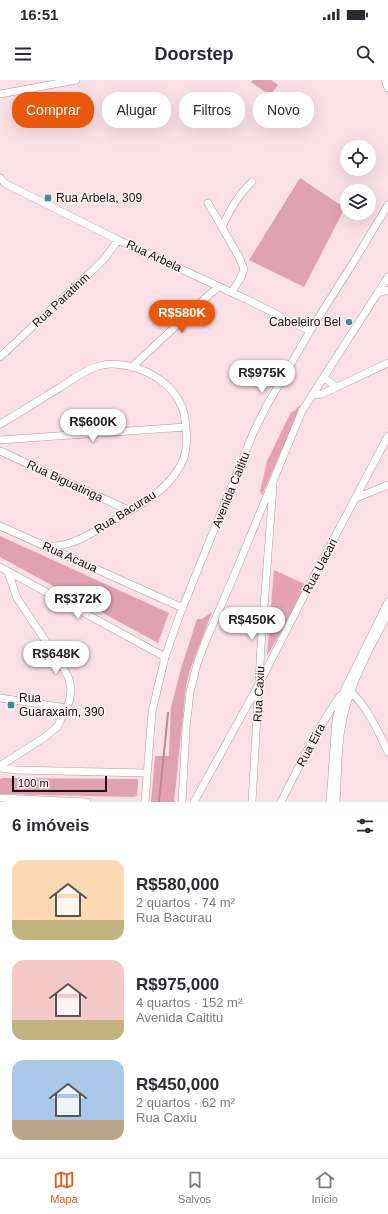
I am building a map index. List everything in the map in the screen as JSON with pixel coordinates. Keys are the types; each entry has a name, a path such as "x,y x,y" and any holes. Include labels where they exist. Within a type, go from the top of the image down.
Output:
{"street":[{"path":"0,94 76,80"},
{"path":"384,80 388,88"},
{"name":"Rua Arbela","path":"0,178 6,184 118,240 232,292 310,331"},
{"path":"222,227 233,204 252,182"},
{"path":"208,203 239,257 244,270 232,292"},
{"name":"Avenida Caititu","path":"145,802 152,712 165,657 182,608 254,431 266,407 310,331 388,205"},
{"name":"Rua Paratinm","path":"0,357 105,258 118,240"},
{"path":"182,802 186,728 190,692 197,664 206,640 274,481 302,411 388,279"},
{"path":"132,367 219,287"},
{"path":"378,293 388,290"},
{"path":"312,395 322,394 388,363"},
{"name":"Rua Bacurau","path":"0,424 80,374 100,365 112,364 132,367 140,369 156,377 170,389 183,408 186,427 186,445 184,457 172,478 161,489 142,503 101,528 74,542 49,547"},
{"path":"324,378 336,387"},
{"path":"0,440 186,427"},
{"name":"Rua Uacari","path":"194,802 259,684 306,591 388,436"},
{"name":"Rua Biguatinga","path":"0,451 130,511"},
{"name":"Rua Caxiu","path":"252,802 274,481"},
{"path":"356,498 388,486"},
{"path":"262,507 271,515"},
{"name":"Rua Acaua","path":"0,526 182,608"},
{"path":"0,567 165,657"},
{"path":"0,767 45,737 57,727 67,708 71,688 69,679 63,667 17,598 8,572"},
{"path":"330,802 336,720 347,691 388,602"},
{"path":"336,802 342,726 347,691 388,613"},
{"path":"347,691 357,697 367,711 388,752"},
{"name":"Rua Eira","path":"281,802 323,721 347,691"},
{"path":"0,698 67,708"},
{"path":"0,767 16,770 147,773"},
{"path":"0,798 87,802"}],"shaded area":[{"path":"253,80 271,80 278,85 272,92 266,92 251,82"},
{"path":"300,178 340,205 340,218 304,287 249,260"},
{"path":"300,405 300,409 262,495 260,491 267,461 291,412"},
{"path":"0,536 169,613 158,643 0,557"},
{"path":"274,570 307,585 267,656"},
{"path":"212,612 190,670 186,686 174,802 151,802 155,756 169,756 171,707 182,665 197,619 202,619"},
{"path":"0,779 137,779 137,796 0,794"}],"waterway":[{"path":"159,802 168,713"}],"place":[{"name":"Rua Arbela, 309","path":"48,198"},
{"name":"Cabeleiro Bel","path":"349,322"},
{"name":"Rua Guaraxaim, 390","path":"11,705"}]}
